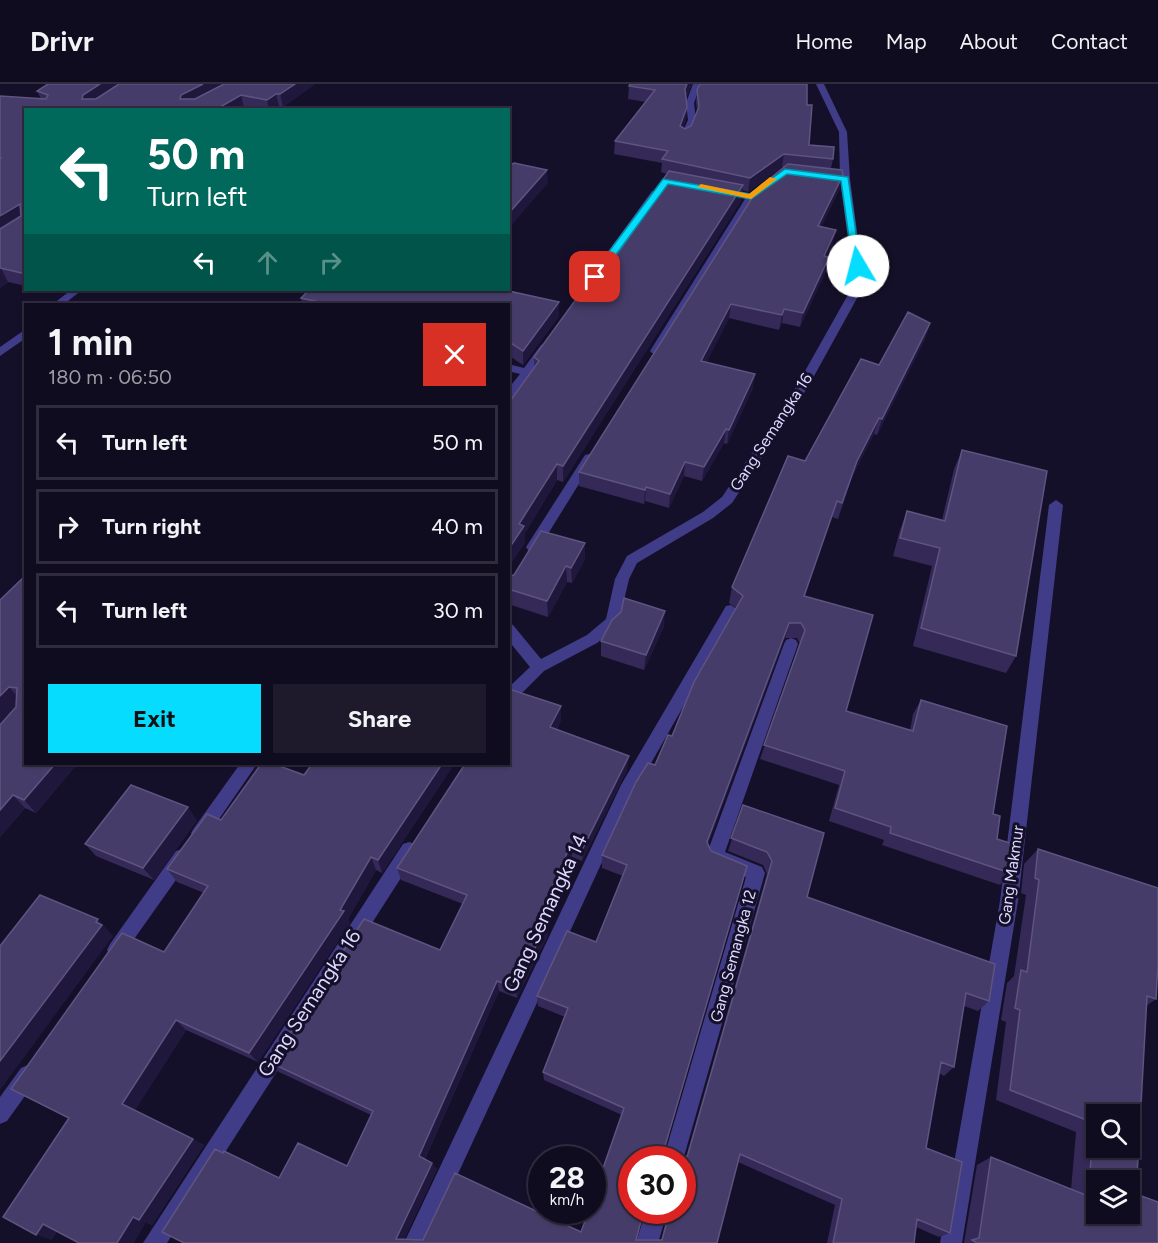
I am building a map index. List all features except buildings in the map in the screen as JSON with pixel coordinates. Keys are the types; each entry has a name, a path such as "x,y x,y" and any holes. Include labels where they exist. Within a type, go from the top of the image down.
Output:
{"street":[{"path":"684,137 693,119 694,110 690,103 697,84"},
{"path":"820,84 843,132 845,179 833,177"},
{"path":"651,358 751,197 780,173"},
{"name":"Gang Semangka 16","path":"510,696 539,668 597,636 613,622 622,579 632,560 727,500 802,387 859,284 845,179"},
{"path":"588,286 662,183"},
{"path":"717,190 751,197"},
{"path":"59,303 76,291"},
{"path":"0,353 24,334"},
{"path":"510,395 554,334"},
{"path":"510,368 527,372"},
{"path":"527,556 595,449"},
{"name":"Gang Makmur","path":"951,1243 1008,901 1056,505"},
{"name":"Gang Semangka 14","path":"415,1243 627,790 731,609"},
{"path":"510,632 539,668"},
{"name":"Gang Semangka 12","path":"677,1146 756,873 715,855 791,644"},
{"path":"104,968 248,765"},
{"name":"Gang Semangka 16","path":"154,1243 420,833"},
{"path":"0,1114 42,1056"},
{"path":"647,1243 653,1224"}],"slow traffic":[{"path":"701,187 751,197 773,179"}],"route":[{"path":"595,277 662,183 671,181 751,197 780,173 785,172 845,179 858,266"}]}
